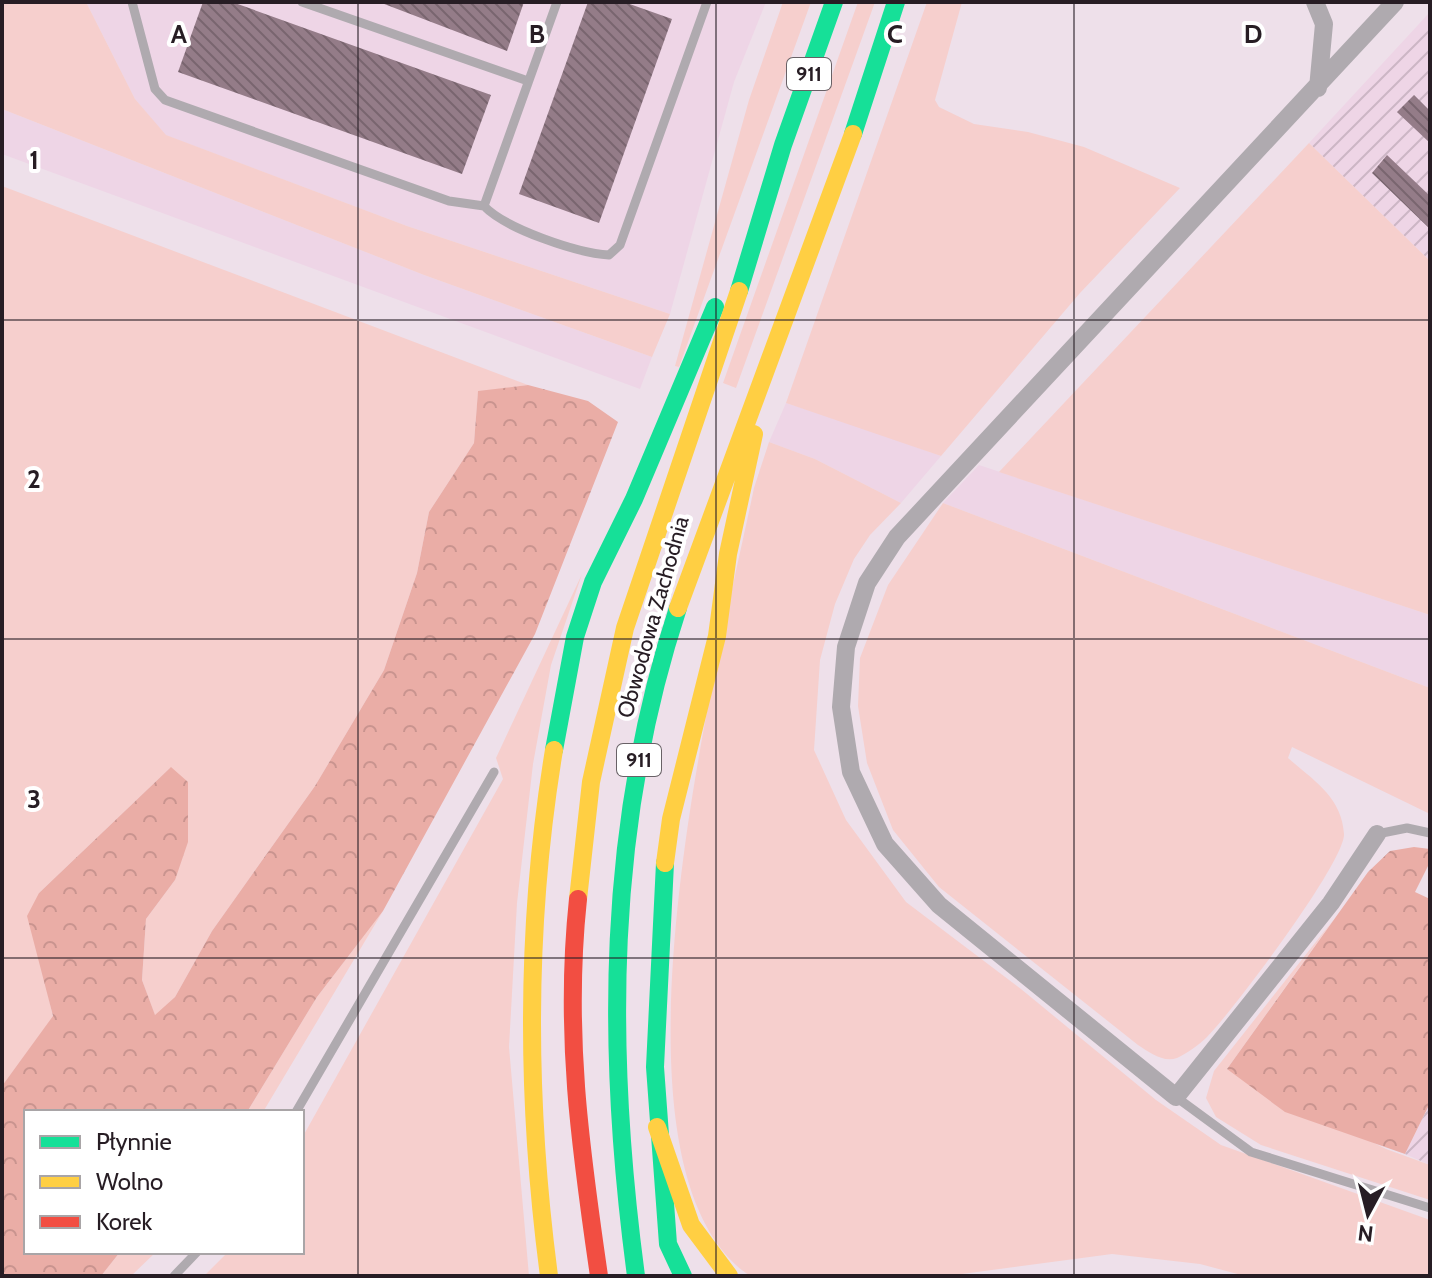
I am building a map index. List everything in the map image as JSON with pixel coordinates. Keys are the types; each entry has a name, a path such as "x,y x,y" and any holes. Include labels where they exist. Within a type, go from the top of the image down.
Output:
{"main road":[{"name":"Obwodowa Zachodnia","path":"599,1276 585,1191 571,1069 571,982 583,842 602,727 634,600 727,329 783,145 834,2"},
{"name":"Obwodowa Zachodnia","path":"636,1276 622,1179 613,1062 614,979 627,837 642,741 672,628 714,496 812,251 896,2"},
{"path":"549,1276 531,1090 532,936 542,824 575,637 593,582 646,472 783,145"},
{"path":"683,1276 665,1230 657,1127 657,961 671,819 717,636 728,554 769,361"},
{"path":"657,1127 678,1203 688,1225 697,1242 729,1276"}],"street":[{"path":"1315,2 1324,24 1318,88"},
{"path":"1377,834 1331,903 1176,1097 939,905 885,844 851,772 841,707 846,647 867,583 897,537 1395,2"}],"lane":[{"path":"132,2 155,89 165,100 449,201 484,206 496,218 590,254 609,255 620,245 707,2"},
{"path":"302,2 528,81"},
{"path":"484,206 557,2"},
{"path":"297,1110 494,772"},
{"path":"1377,834 1407,828 1430,833"},
{"path":"1176,1097 1251,1152 1430,1208"},
{"path":"174,1276 195,1254"}],"shaded area":[{"path":"2,2 86,2 135,99 166,135 407,226 670,314 652,357 424,275 2,109"},
{"path":"86,2 766,2 734,82 670,314 407,226 165,135 135,99"},
{"path":"783,2 811,2 679,367 675,366 749,100"},
{"path":"858,2 875,2 736,388 723,383"},
{"path":"927,2 962,2 935,100 939,107 974,124 1028,132 1084,147 1180,188 1080,293 941,456 786,403"},
{"path":"1430,12 1430,261 1309,143"},
{"path":"2,109 424,275 652,357 640,389 2,154"},
{"path":"1309,143 1430,261 1430,615 999,472"},
{"path":"2,186 528,385 478,392 474,443 429,512 417,573 384,670 315,786 212,931 175,997 155,1016 142,980 146,919 175,880 170,768 39,893 43,973 53,1017 2,1086"},
{"path":"786,403 941,456 901,503 815,459 769,442"},
{"path":"769,442 815,459 901,503 870,535 854,559 835,604 820,660 814,750 846,820 906,902 1021,989 1156,1100 1221,1145 1430,1220 1430,1276 1245,1276 1200,1264 1112,1254 947,1276 750,1276 702,1217 677,1129 671,1021 678,902 716,665 754,488"},
{"path":"979,465 1430,615 1430,688 943,503"},
{"path":"943,503 1430,688 1430,814 1292,747 1288,758 1325,790 1338,810 1344,834 1339,850 1308,904 1239,999 1207,1037 1177,1058 1161,1058 1138,1045 939,887 893,830 867,763 858,706 860,658 888,585"},
{"path":"582,574 551,665 533,764 517,903 509,1047 529,1276 204,1276 226,1254 304,1254 304,1134 503,779 496,758"},
{"path":"383,911 264,1110 248,1110 317,997"},
{"path":"1334,919 1227,1069 1386,1149 1430,1165 1430,1200 1261,1145 1216,1117 1206,1098 1214,1071"},
{"path":"1430,1103 1430,1165 1405,1154"},
{"path":"118,1254 154,1254 131,1276 101,1276"}],"green space":[{"path":"528,385 588,401 618,422 535,634 383,911 317,997 248,1110 24,1110 24,1254 118,1254 101,1276 2,1276 2,1086 53,1016 27,916 39,893 171,767 188,782 188,842 175,880 146,919 142,980 155,1015 175,997 212,931 315,786 384,670 417,573 429,512 474,443 478,391"},
{"path":"1414,847 1430,849 1430,862 1415,892 1430,899 1430,1103 1405,1154 1285,1112 1227,1069 1368,872 1390,851"}],"building":[{"path":"203,2 232,2 491,95 462,174 178,72"},
{"path":"379,2 524,2 507,51"},
{"path":"588,2 624,2 672,19 599,223 519,194"},
{"path":"1414,95 1430,111 1430,143 1397,112"},
{"path":"1387,155 1430,196 1430,229 1372,173"}],"traffic: fast":[{"path":"739,291 783,145 834,2"},
{"path":"853,134 896,2"},
{"path":"554,750 575,637 593,582 634,499 715,307"},
{"path":"636,1276 620,1107 617,1023 619,939 625,856 637,773 654,690 678,608"},
{"path":"665,863 655,1067 668,1244 683,1276"}],"traffic: slow":[{"path":"678,608 853,134"},
{"path":"578,899 591,782 625,628 739,291"},
{"path":"665,863 671,819 717,636 728,554 754,434"},
{"path":"549,1276 536,1145 532,1013 538,881 554,750"},
{"path":"657,1127 691,1225 729,1276"}],"traffic: jam":[{"path":"578,899 573,1042 580,1134 599,1276"}]}
